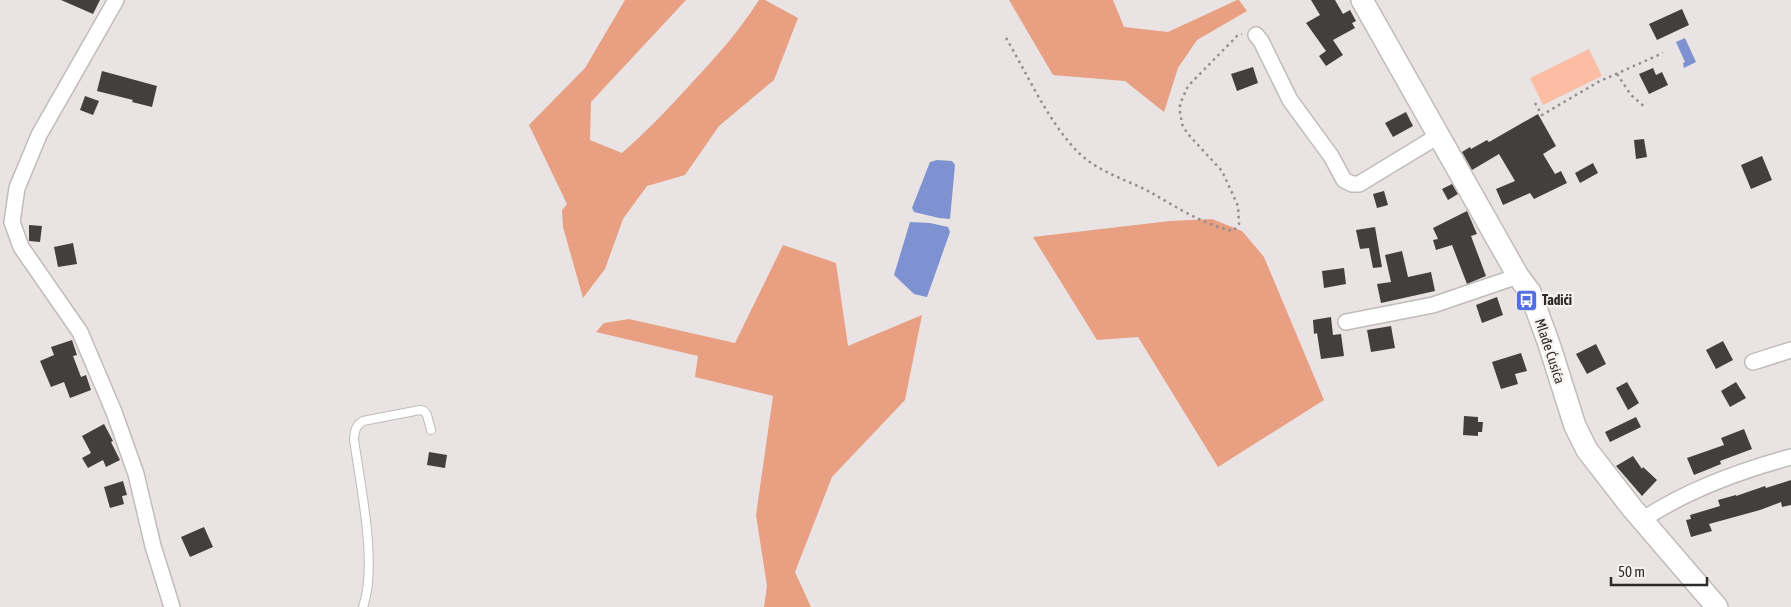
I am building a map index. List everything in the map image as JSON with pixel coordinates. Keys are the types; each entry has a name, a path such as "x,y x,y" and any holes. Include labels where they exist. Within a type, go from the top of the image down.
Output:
{"street":[{"path":"116,0 39,135 16,188 12,222 21,247 80,332 114,412 136,474 153,546 172,607"},
{"name":"Mlađe Ćusića","path":"1362,0 1518,276 1530,292 1575,426 1587,450 1642,520 1717,607"},
{"path":"1256,35 1261,41 1290,100 1330,156 1344,180 1352,184 1359,184 1438,136"},
{"path":"1346,322 1433,305 1518,276"},
{"path":"1754,362 1791,350"},
{"path":"1642,520 1676,499 1756,466 1791,457"}],"lane":[{"path":"363,607 366,598 369,550 354,440 355,430 357,425 363,421 420,410 424,411 427,415 431,430"}],"path":[{"path":"1006,38 1057,127 1080,154 1100,168 1221,229 1233,232 1239,224 1238,206 1222,171 1187,133 1182,124 1180,104 1188,86 1237,36 1243,33 1256,35"},
{"path":"1535,103 1542,115 1598,82 1663,54"},
{"path":"1617,74 1631,95 1646,108"}],"shaded area":[{"path":"625,0 686,0 591,102 590,140 622,153 656,121 707,66 734,35 759,0 765,0 798,18 774,80 719,126 685,175 647,186 623,219 605,269 583,298 563,227 562,210 567,204 529,125 585,68"},
{"path":"1009,0 1113,0 1124,27 1168,32 1237,0 1247,11 1197,40 1178,68 1164,112 1125,81 1053,75"},
{"path":"1589,49 1602,76 1543,105 1530,78"},
{"path":"1212,219 1242,231 1264,257 1324,400 1218,467 1138,337 1097,340 1033,237 1170,221"},
{"path":"783,245 836,263 848,346 922,315 905,400 832,477 795,572 811,607 764,607 767,586 756,515 773,396 695,377 698,356 596,332 604,323 629,319 735,343"}],"water":[{"path":"1685,38 1696,62 1684,68 1683,63 1685,62 1676,42"},
{"path":"937,160 952,161 955,165 950,219 914,212 912,208 930,162"},
{"path":"910,222 930,223 948,227 950,232 927,297 914,294 894,275"}],"building":[{"path":"61,0 100,0 93,14"},
{"path":"1311,0 1335,0 1343,14 1350,10 1356,21 1352,23 1355,28 1333,40 1343,55 1326,66 1319,56 1326,51 1306,23 1320,15"},
{"path":"1682,9 1689,25 1657,40 1649,24"},
{"path":"1253,67 1258,83 1237,91 1231,74"},
{"path":"1653,68 1656,75 1662,72 1668,85 1649,94 1639,74"},
{"path":"102,71 157,86 152,107 97,91"},
{"path":"85,96 99,101 93,115 80,110"},
{"path":"1406,112 1413,126 1393,137 1385,123"},
{"path":"1538,114 1556,146 1543,154 1555,174 1561,171 1567,183 1534,199 1530,193 1503,205 1496,189 1515,181 1499,154 1472,170 1462,152 1487,140 1489,142"},
{"path":"1644,139 1647,157 1636,159 1634,140"},
{"path":"1762,156 1772,180 1751,189 1741,165"},
{"path":"1593,163 1598,173 1580,183 1575,173"},
{"path":"1452,184 1458,194 1448,200 1442,189"},
{"path":"1384,191 1388,205 1377,208 1373,194"},
{"path":"1467,211 1477,234 1471,236 1486,276 1467,284 1452,245 1436,250 1433,240 1438,239 1433,228"},
{"path":"29,225 42,226 40,242 29,241"},
{"path":"1375,227 1382,267 1373,268 1369,248 1360,249 1356,230"},
{"path":"73,243 77,264 58,267 54,247"},
{"path":"1402,251 1408,277 1431,272 1435,291 1381,303 1377,284 1391,282 1385,255"},
{"path":"1344,268 1346,284 1324,288 1322,271"},
{"path":"1497,297 1503,315 1482,323 1476,305"},
{"path":"1331,317 1333,335 1341,334 1344,356 1321,359 1317,333 1314,334 1313,320"},
{"path":"1391,326 1395,348 1371,352 1367,330"},
{"path":"72,340 77,355 73,356 81,377 86,375 91,390 70,398 64,382 51,387 40,361 54,355 51,347"},
{"path":"1723,341 1733,360 1716,369 1706,350"},
{"path":"1596,344 1606,364 1587,374 1576,354"},
{"path":"1521,353 1527,371 1515,374 1518,384 1501,389 1492,362"},
{"path":"1627,382 1639,403 1628,410 1616,388"},
{"path":"1736,382 1746,398 1730,407 1721,391"},
{"path":"1464,416 1478,417 1478,422 1483,422 1482,432 1478,432 1478,436 1463,435"},
{"path":"1636,417 1641,427 1610,442 1605,432"},
{"path":"104,424 120,460 106,467 103,460 88,468 82,458 91,453 82,436"},
{"path":"1744,429 1752,449 1720,461 1721,464 1694,475 1687,458 1724,445 1721,438"},
{"path":"429,452 447,455 445,468 427,465"},
{"path":"1633,456 1642,469 1643,467 1657,480 1642,496 1616,466"},
{"path":"1791,480 1791,505 1782,507 1781,502 1760,510 1709,524 1712,531 1691,537 1686,520 1691,519 1690,515 1720,506 1718,500"},
{"path":"123,481 127,495 122,496 124,504 110,508 104,487"},
{"path":"204,527 213,547 190,557 181,537"}],"place":[{"name":"Tadići","path":"1526,300"}]}
